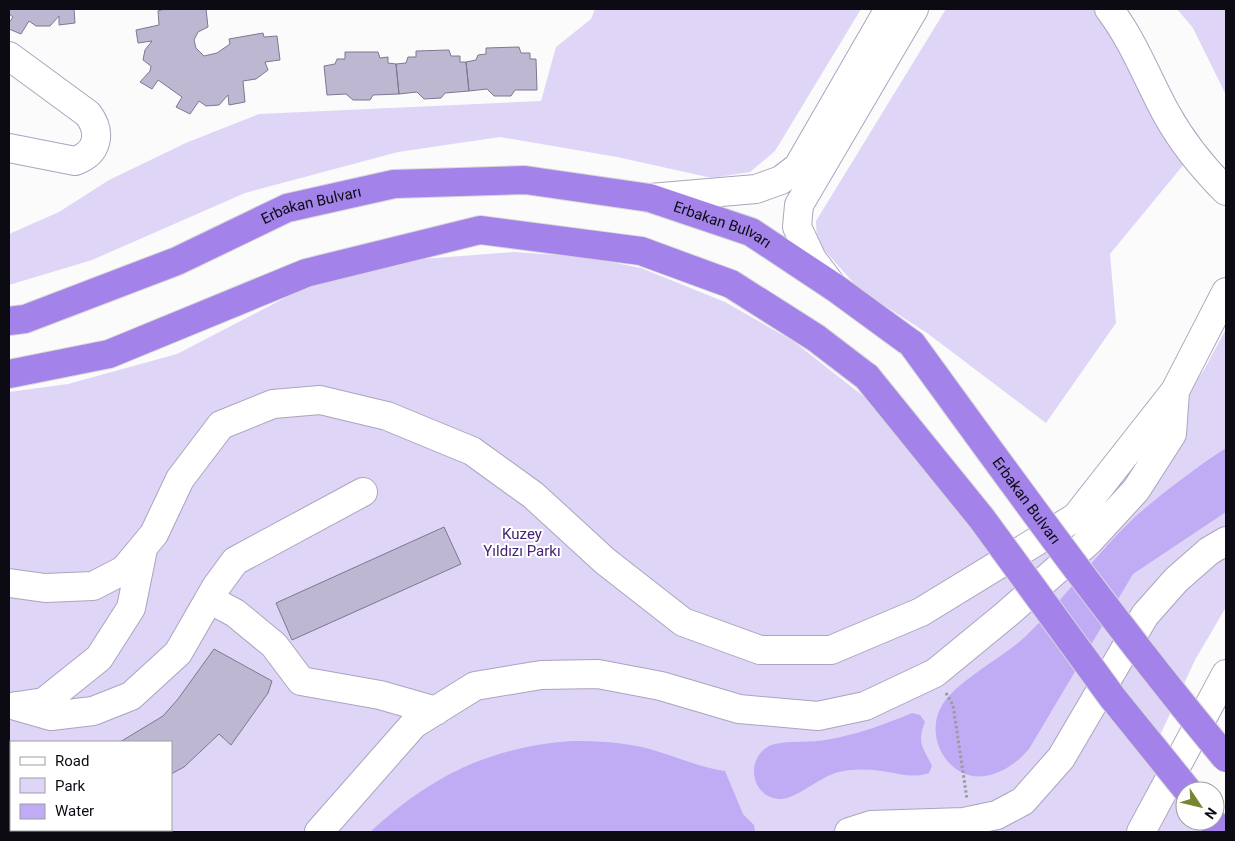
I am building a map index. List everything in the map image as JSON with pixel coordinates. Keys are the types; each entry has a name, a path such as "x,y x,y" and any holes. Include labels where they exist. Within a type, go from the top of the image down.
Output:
{"highway":[{"name":"Erbakan Bulvarı","path":"9,321 25,319 177,261 286,208 394,184 525,180 650,198 751,232 834,287 912,344 1039,518 1178,700 1226,758"},
{"path":"9,374 109,354 306,273 480,230 641,251 731,284 816,338 866,378 982,519 1112,697 1180,781"}],"street":[{"path":"650,198 756,190 781,180 798,167 889,9"},
{"path":"834,287 812,260 797,227 799,206 914,9"},
{"path":"1109,9 1130,41 1166,113 1185,144 1204,169 1226,191"},
{"path":"9,56 88,114 95,123 97,132 96,143 90,153 75,161 9,148"},
{"path":"9,584 45,588 92,586 124,570 154,534 180,480 221,425 273,404 320,400 387,416 472,451 533,495 605,562 683,622 760,650 831,650 921,612 1076,517 1175,391 1226,292"},
{"path":"319,832 414,724 475,686 541,675 598,674 661,686 739,709 818,716 865,706 935,673 1008,614 1081,548 1136,490 1172,434 1175,391"},
{"path":"12,707 51,716 93,711 131,696 178,653 209,599 235,561 363,492"},
{"path":"849,832 871,825 969,821 997,815 1023,801 1061,758 1145,615 1176,580 1210,550 1226,541"},
{"path":"12,707 44,702 99,658 131,608 143,548"},
{"path":"209,599 235,613 274,645 301,681 380,695 436,711"},
{"path":"1140,832 1226,674"}],"path":[{"path":"935,673 953,705 969,821"}],"green space":[{"path":"595,9 861,9 775,151 750,172 712,178 617,157 500,137 398,152 245,193 92,260 9,285 9,234 59,212 109,180 188,142 259,114 541,101 556,47 591,19"},
{"path":"946,9 1109,9 1189,158 1110,254 1116,323 1046,423 927,333 859,289 817,242 816,221"},
{"path":"1177,9 1226,9 1226,95 1193,28"},
{"name":"Kuzey Yıldızı Parkı","path":"514,252 586,257 641,268 725,302 793,341 872,403 1009,575 1120,487 1204,370 1226,329 1226,607 1195,660 1149,759 1175,789 1175,831 1213,832 9,832 9,392 68,384 177,354 304,288 409,260"}],"water":[{"path":"1226,448 1226,512 1133,574 1029,749 1010,766 985,776 972,776 961,772 951,765 938,745 936,733 936,721 946,699 967,680 1026,636 1054,607 1107,545 1136,516"},
{"path":"912,713 920,715 925,722 921,741 932,766 929,773 911,776 870,770 844,771 831,775 785,799 769,796 757,784 754,776 756,759 769,746 781,743 836,738"},
{"path":"572,741 609,742 637,746 705,767 725,771 743,814 754,825 755,832 370,832 416,795 439,780 463,768 514,750 542,744"}],"building":[{"path":"9,9 74,9 75,23 59,25 59,16 50,26 36,26 29,21 21,34 9,29 9,23 13,17 9,14"},
{"path":"164,9 206,9 208,27 198,32 194,40 196,48 204,56 217,53 230,44 229,39 263,33 264,37 277,36 280,60 265,62 268,70 256,79 243,81 245,102 229,105 228,95 219,105 206,106 199,101 190,114 176,107 182,97 158,80 152,89 140,82 150,71 151,66 143,60 145,50 152,41 138,43 136,30 159,25 158,11"},
{"path":"519,47 521,53 530,53 530,59 536,59 537,90 515,90 511,96 494,96 487,89 469,91 466,62 476,60 478,55 486,54 486,48"},
{"path":"449,50 451,56 460,56 460,62 466,62 469,91 445,93 441,98 424,99 417,92 399,94 396,64 406,63 408,57 416,57 416,51"},
{"path":"345,52 378,52 380,58 388,57 388,63 396,64 399,94 373,95 370,100 353,100 346,94 327,95 324,66 335,64 337,59 345,59"},
{"path":"444,527 461,564 292,640 276,603"},
{"path":"214,649 272,681 268,693 231,745 219,734 184,767 172,773 172,741 122,741 163,716 178,699"}]}
